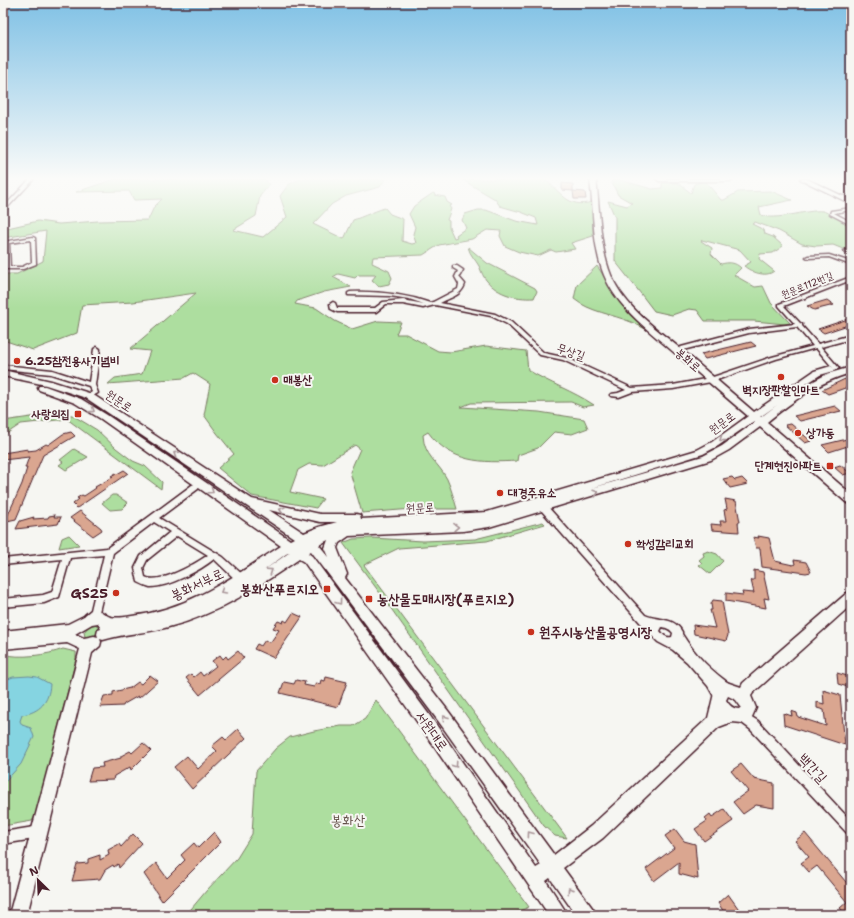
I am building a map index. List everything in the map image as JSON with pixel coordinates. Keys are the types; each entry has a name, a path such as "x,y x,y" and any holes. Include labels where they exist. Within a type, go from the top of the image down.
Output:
{"street":[{"name":"봉화로","path":"598,222 604,265 613,286 636,314 851,491"},
{"name":"봉화로","path":"603,222 608,257 614,276 631,302 714,378"},
{"path":"32,238 34,263 23,268 5,268 5,243 32,238"},
{"path":"808,257 829,256 851,264"},
{"name":"무상길","path":"333,304 334,309 337,310 376,310 385,303 403,302 423,306 433,304 460,290 462,284 457,277 461,270 455,267"},
{"name":"원문로112번길","path":"839,370 781,305 851,278"},
{"name":"무상길","path":"350,294 372,293 408,297 433,304 501,318 525,336 542,354 565,359 631,390 658,389 714,378 774,358 851,337"},
{"path":"682,348 749,331 800,325"},
{"path":"89,396 95,393 92,385 97,348"},
{"name":"원문로","path":"3,373 48,383 89,396 307,540 342,532 463,527 489,523 708,448 825,377 851,365"},
{"path":"3,367 52,372 72,377 92,385"},
{"name":"원문로","path":"839,370 851,370"},
{"name":"원문로","path":"3,378 17,381 78,401 133,437 295,549"},
{"path":"613,395 619,395 631,390"},
{"name":"봉화로","path":"760,417 851,500"},
{"path":"3,562 110,551 195,487"},
{"path":"243,499 296,514 320,518 462,519"},
{"path":"542,504 656,634 664,641 681,650 711,682 724,710 740,701"},
{"name":"원문로","path":"307,540 346,525 462,519 487,516 542,504"},
{"path":"154,518 214,555 241,580"},
{"path":"347,588 331,548 334,540 342,535 361,531"},
{"path":"176,532 144,558 139,568 141,579 149,583 162,580 203,564 214,555"},
{"path":"295,549 307,540"},
{"name":"서원대로","path":"307,540 347,588 553,866 587,915"},
{"name":"봉화서부로","path":"93,633 178,611 211,598 295,549"},
{"name":"봉화서부로","path":"3,643 139,629 174,620 209,608 245,588 295,549"},
{"name":"서원대로","path":"295,549 308,559 426,721 559,915"},
{"path":"18,915 93,633 110,551"},
{"path":"3,603 44,599 56,594 67,556"},
{"path":"534,880 597,832 714,722 740,701 851,597"},
{"path":"638,614 648,621 660,624 665,623 673,626 678,636 676,641 670,643"},
{"path":"83,623 75,633 93,633"},
{"path":"83,623 93,633"},
{"path":"3,637 70,630 83,623"},
{"path":"656,634 656,628 660,624"},
{"name":"백간길","path":"678,636 686,648 709,673 740,701 754,725 851,829"},
{"path":"714,722 722,691 740,701"},
{"path":"3,838 40,832"}],"green space":[{"path":"34,222 59,224 87,222 246,222 233,230 263,237 281,222 315,222 313,224 344,239 352,222 403,222 402,241 412,244 416,243 413,234 415,227 413,222 449,222 449,227 454,238 466,228 463,222 521,222 538,225 537,222 593,222 593,236 571,243 575,249 556,252 551,250 538,256 519,252 505,246 500,236 501,231 487,230 472,239 439,245 423,255 373,257 372,263 389,271 392,278 389,284 379,286 372,280 376,275 358,275 355,278 338,274 333,277 351,287 324,292 297,301 295,304 316,308 335,321 352,329 378,321 401,322 396,334 406,334 438,351 451,352 486,346 526,351 528,370 578,395 594,405 583,407 571,402 471,403 461,407 539,412 584,419 588,428 572,434 554,432 538,448 518,455 517,461 504,462 468,459 447,450 428,432 423,435 429,454 447,479 457,509 413,509 362,513 350,472 360,449 355,445 323,465 309,464 298,470 290,492 323,499 316,508 252,496 218,468 234,454 204,415 210,384 193,373 184,378 108,384 115,378 142,374 150,351 130,349 196,293 133,302 82,305 77,333 33,350 3,340 3,274 17,274 43,261 46,231 3,238 3,229"},
{"path":"615,222 844,222 851,225 851,247 843,249 833,245 816,246 802,244 779,231 755,222 752,224 764,230 765,234 773,237 783,246 773,253 760,254 759,259 774,271 767,274 759,273 744,266 751,262 740,250 701,241 712,248 711,254 721,264 732,263 741,268 734,275 755,287 763,286 771,303 790,323 785,324 754,321 705,321 697,310 689,309 672,315 654,311 615,261"},
{"path":"468,247 487,263 535,288 537,291 534,298 520,298 506,294 494,288 484,277"},
{"path":"597,266 622,303 636,319 654,332 624,319 594,310 574,299 577,285"},
{"path":"52,414 72,415 97,430 116,448 133,461 145,466 162,482 161,489 67,419 21,424 3,436 3,421"},
{"path":"74,449 88,457 66,470 59,465 63,462 60,460"},
{"path":"112,495 116,495 128,503 122,509 110,510 102,503"},
{"path":"543,522 545,524 487,541 399,548 364,565 567,838 555,836 544,826 385,600 343,543 353,539 371,538 423,541 475,539"},
{"path":"69,535 79,545 59,548 62,538"},
{"path":"708,551 717,554 723,561 710,574 699,565 702,563 699,560 704,556 703,553"},
{"path":"96,624 99,629 97,633 92,637 85,637 84,632 89,626"},
{"path":"63,649 76,652 76,659 36,814 32,821 3,826 3,654 33,656"},
{"name":"봉화산","path":"376,700 529,907 510,915 186,915 237,858 252,834 256,771 276,748 290,737 341,726 353,726 365,719"}],"water":[{"path":"13,677 37,677 50,684 48,696 39,709 22,715 20,721 22,725 31,728 34,737 21,764 3,784 3,681"}],"building":[{"path":"827,300 834,305 814,310 807,306"},
{"path":"851,318 851,324 824,333 818,329"},
{"path":"751,342 756,346 705,359 701,354"},
{"path":"845,379 851,383 851,389 848,387 828,394 822,390"},
{"path":"835,406 841,411 800,421 794,416"},
{"name":"상가동","path":"791,424 811,441 805,443 785,425"},
{"path":"71,432 75,436 43,455 16,519 7,521 8,518 6,519 22,484 29,457 3,460 3,453 28,449 27,451 36,450 46,444 48,445 63,434"},
{"path":"851,438 851,445 829,452 822,445"},
{"path":"840,465 850,473 843,475 834,467"},
{"path":"124,470 128,473 77,508 73,504 79,499 77,498 82,495 84,496 96,488 95,487 113,477 111,476"},
{"path":"732,477 735,480 742,478 748,484 730,488 723,479"},
{"path":"725,499 736,501 740,522 738,522 739,532 712,530 711,524 721,525 720,521 726,521 724,510 727,509"},
{"path":"80,511 102,530 93,536 70,518"},
{"path":"55,515 54,517 61,517 58,524 16,529 20,521 34,517 33,519 48,518 49,516"},
{"path":"758,536 769,538 775,561 793,565 795,564 794,560 806,562 811,572 806,573 762,567 760,548 756,548 753,537 759,538"},
{"path":"754,570 763,572 769,599 764,598 766,608 726,601 726,593 743,595 742,592 754,593 751,580 754,580"},
{"path":"713,600 722,601 728,635 726,641 694,634 693,625 715,628 710,610 712,610 711,604"},
{"path":"293,613 302,617 274,658 254,649 257,644 261,646 265,640 270,643 279,630 273,628 278,621 283,623 284,620 287,622"},
{"path":"238,651 244,658 200,695 186,678 191,674 194,677 200,672 203,676 216,666 212,661 220,655 223,659 226,656 228,659"},
{"path":"837,673 851,677 851,688 838,684"},
{"path":"150,675 158,681 139,698 138,696 123,706 100,707 104,696 113,695 113,692 130,688 138,682 141,684"},
{"path":"326,677 347,682 338,707 280,693 284,682 294,684 296,680 305,682 304,685 314,687 316,683 320,684 321,680 325,681"},
{"path":"823,690 840,695 845,745 784,725 783,713 792,716 791,711 797,713 798,717 826,726 824,710 817,708 817,702 824,704"},
{"path":"238,729 246,738 192,789 174,767 187,756 198,769 217,751 212,746 223,737 226,740"},
{"path":"143,743 151,750 131,770 130,767 114,776 113,780 88,781 92,768 103,767 102,763 121,758 121,756 130,751 132,753"},
{"path":"741,764 754,779 774,783 774,808 756,805 743,814 733,802 748,791 731,771"},
{"path":"724,809 733,821 704,841 695,829 707,821 705,818 710,814 712,817"},
{"path":"675,829 684,841 695,844 698,879 679,874 679,862 654,881 646,869 674,848 665,836"},
{"path":"214,832 221,842 162,901 144,874 156,863 167,878 185,860 181,855 194,843 198,848"},
{"path":"805,833 851,888 851,913 848,915 846,915 840,908 847,902 817,866 809,872 801,863 809,857 795,841"},
{"path":"133,834 142,843 119,868 118,864 114,867 113,865 105,870 100,879 72,881 77,864 88,863 88,859 100,855 100,860 109,855 108,850 119,844 121,847"},
{"path":"728,894 743,915 726,915 718,903"}],"place":[{"name":"6.25참전용사기념비","path":"17,361"},
{"name":"벽지장판할인마트","path":"781,377"},
{"name":"매봉산","path":"275,380"},
{"name":"사랑의집","path":"78,414"},
{"name":"상가동","path":"798,433"},
{"name":"단계현진아파트","path":"830,466"},
{"name":"대경주유소","path":"500,493"},
{"name":"학성감리교회","path":"628,544"},
{"name":"봉화산푸르지오","path":"327,589"},
{"name":"GS25","path":"116,593"},
{"name":"농산물도매시장(푸르지오)","path":"369,599"},
{"name":"원주시농산물공영시장","path":"531,632"}]}
